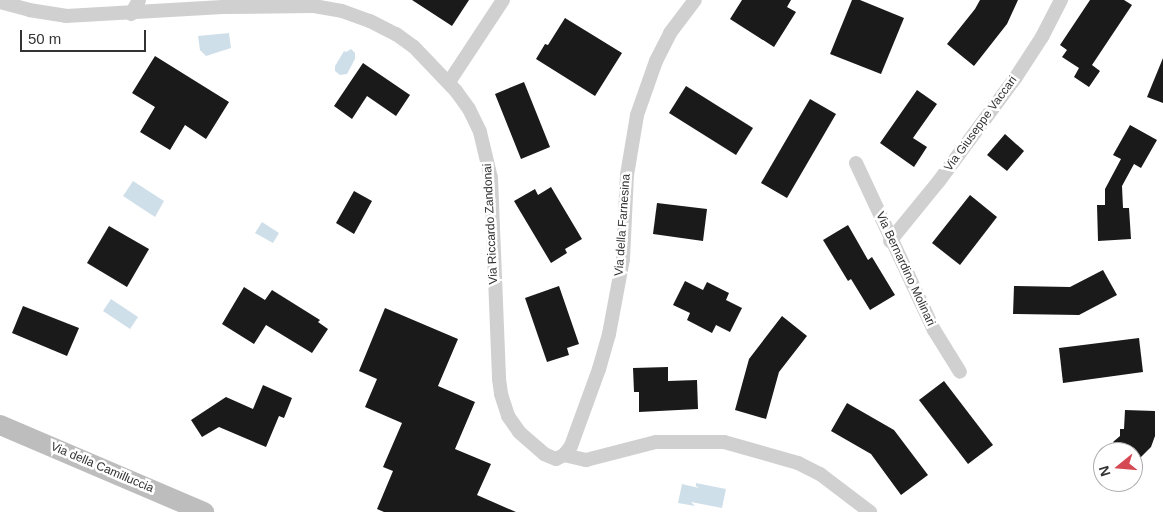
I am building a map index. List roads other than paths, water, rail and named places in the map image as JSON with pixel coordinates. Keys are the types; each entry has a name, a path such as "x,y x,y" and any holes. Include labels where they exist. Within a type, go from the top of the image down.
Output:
{"main road":[{"name":"Via della Camilluccia","path":"0,425 204,512"}],"street":[{"path":"131,14 139,0"},
{"path":"449,82 503,0"},
{"name":"Via della Farnesina","path":"564,456 571,446 599,369 609,334 623,259 627,175 637,115 656,61 670,33 695,0"},
{"name":"Via Giuseppe Vaccari","path":"890,241 939,181 1016,76 1042,38 1061,0"},
{"name":"Via Riccardo Zandonai","path":"0,2 29,10 61,15 131,14 289,5 314,6 342,11 376,24 396,34 426,58 449,82 473,117 480,132 490,167 499,379 504,406 513,424 525,438 549,457 564,456"},
{"name":"Via Bernardino Molinari","path":"856,163 890,241 934,330 960,372"},
{"path":"564,456 586,460 656,442 724,442 798,463 820,474 870,512"}]}
